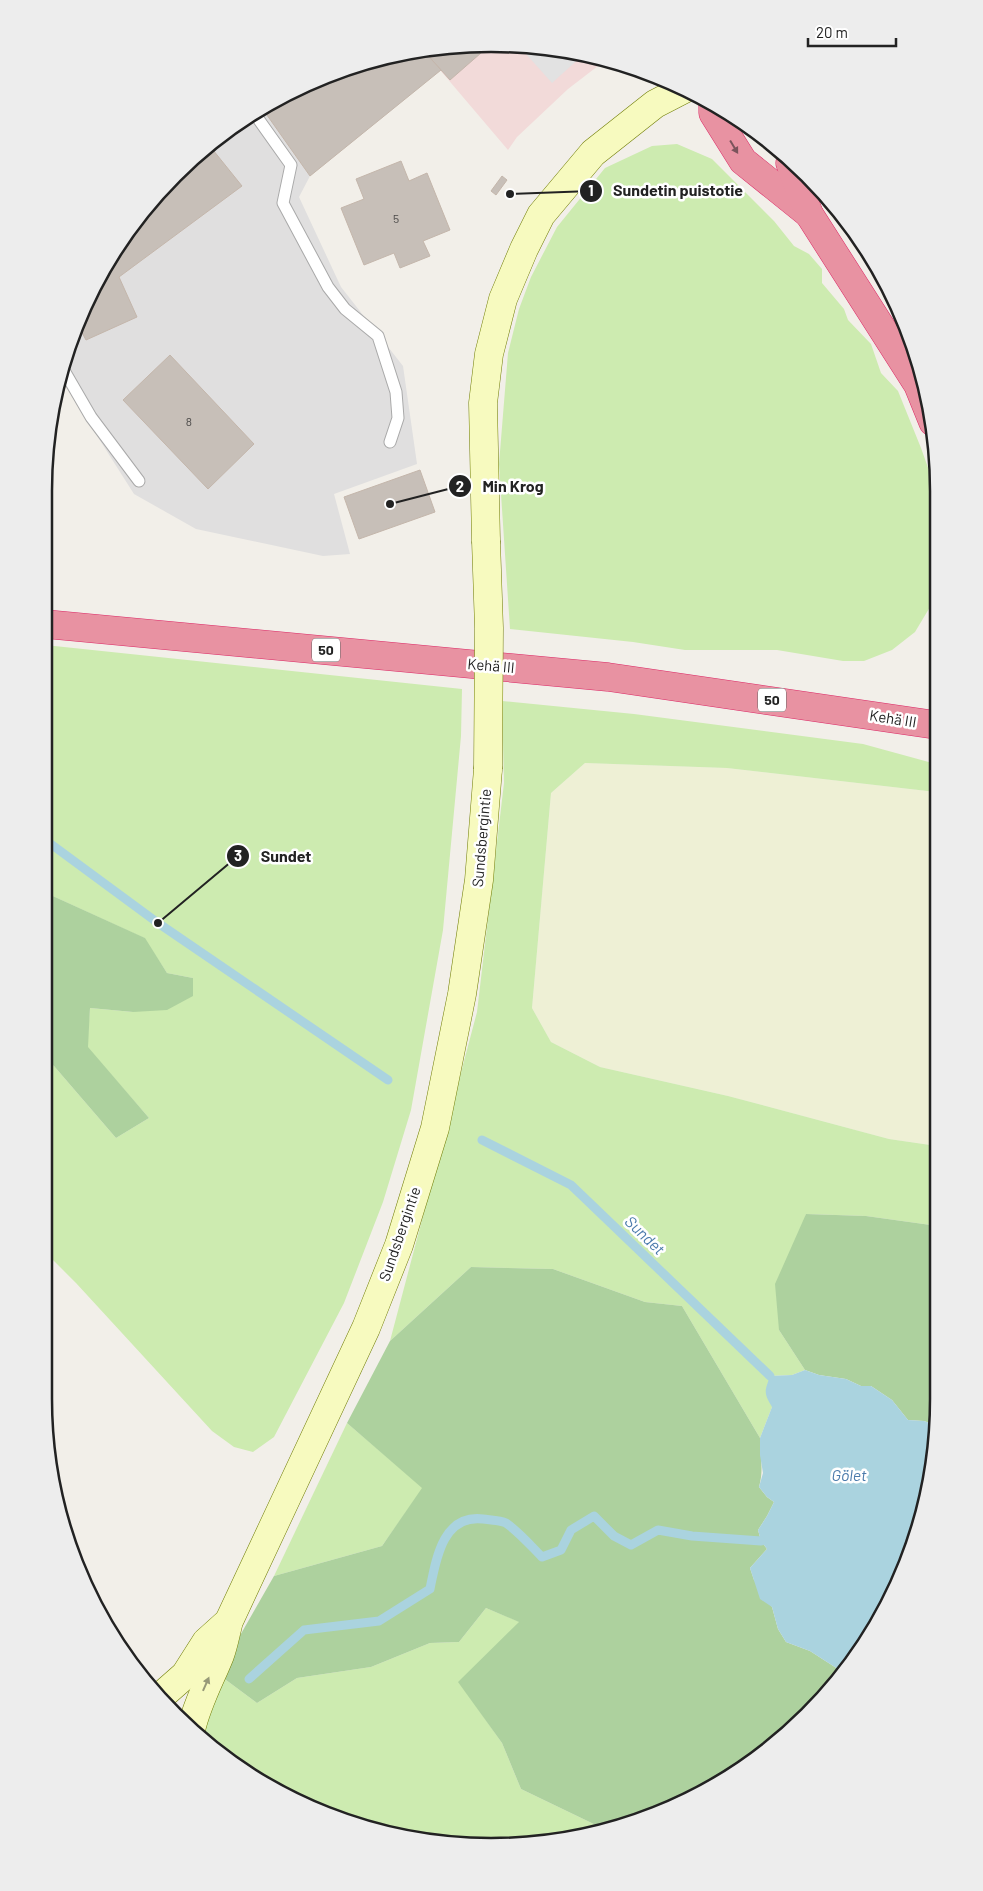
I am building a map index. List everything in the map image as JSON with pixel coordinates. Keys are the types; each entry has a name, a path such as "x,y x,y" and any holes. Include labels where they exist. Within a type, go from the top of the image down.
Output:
{"highway":[{"path":"713,112 743,161 809,214"},
{"path":"794,174 809,214 917,384"},
{"name":"Kehä III","path":"52,625 608,677 930,724"}],"main road":[{"name":"Sundsbergintie","path":"193,1722 205,1686 220,1653 229,1621 366,1328 399,1245 435,1128 462,994 479,880 488,769 488,628 483,403 489,354 503,299 541,215 592,152 655,104 676,93"},
{"name":"Sundsbergintie","path":"165,1693 185,1674 206,1642 229,1621"}],"lane":[{"path":"258,120 291,165 284,203 328,287 345,309 378,336 396,392 398,418 390,442"},
{"path":"67,376 91,417 139,481"}],"shaded area":[{"path":"463,53 520,53 549,56 598,66 568,89 517,137 508,150 429,57"},
{"path":"526,54 576,61 552,83"},
{"path":"429,57 441,70 310,176 299,197 341,287 403,366 417,464 334,494 350,554 323,556 196,529 134,494 65,386 86,324 111,272 126,248 161,202 181,181 202,161 248,126 297,98 350,76 378,67"}],"green space":[{"path":"677,144 712,159 774,221 794,246 809,254 822,269 822,283 844,309 848,320 871,344 881,373 898,391 930,473 930,607 915,632 892,650 864,661 843,661 777,650 685,650 633,642 510,629 499,464 508,353 519,309 531,277 557,227 605,168 652,146"},
{"path":"851,240 872,272 884,296"},
{"path":"52,646 462,689 461,736 443,930 411,1110 383,1202 344,1303 274,1437 253,1452 234,1447 212,1431 52,1259 52,1065 116,1138 149,1118 87,1047 90,1008 133,1012 193,978 167,973 144,938 52,896"},
{"path":"502,701 634,714 863,744 930,762 930,791 727,768 585,763 551,793 532,1008 551,1042 600,1067 728,1096 889,1139 930,1145 930,1225 866,1216 806,1214 779,1330 805,1370 792,1375 770,1376 772,1407 760,1438 682,1306 645,1302 553,1269 471,1267 390,1341 477,1012 504,783"},
{"path":"585,763 727,768 930,791 930,1145 889,1139 728,1096 600,1067 551,1042 532,1008 551,793"},
{"path":"52,896 145,938 167,973 193,978 193,996 167,1010 133,1012 90,1008 88,1047 149,1118 116,1138 52,1065"},
{"path":"806,1214 866,1216 930,1225 930,1423 908,1420 892,1400 871,1386 861,1386 846,1379 819,1375 805,1370 779,1330 775,1284"},
{"path":"471,1267 553,1269 645,1302 682,1306 760,1438 762,1469 759,1487 774,1502 758,1530 761,1541 767,1549 750,1568 754,1580 772,1607 778,1629 786,1642 810,1651 838,1669 822,1689 781,1730 735,1765 711,1780 659,1805 597,1826 521,1789 502,1743 458,1682 519,1622 486,1608 459,1642 430,1643 371,1667 297,1678 257,1703 218,1674 274,1576 382,1546 422,1488 347,1423 390,1341"},
{"path":"347,1423 423,1488 382,1546 274,1576"},
{"path":"486,1608 520,1622 459,1682 502,1743 521,1789 597,1826 549,1835 520,1838 463,1838 434,1835 378,1824 324,1805 272,1780 224,1748 199,1727 218,1674 257,1703 297,1678 371,1667 430,1643 459,1642"}],"water":[{"name":"Gölet","path":"805,1370 819,1375 846,1379 861,1386 871,1386 892,1400 908,1420 930,1423 922,1485 907,1541 885,1594 872,1619 838,1669 810,1651 786,1642 778,1629 772,1607 760,1599 750,1568 767,1549 761,1541 758,1530 774,1502 759,1487 763,1473 760,1438 772,1407 766,1395 767,1385 770,1376 792,1375"}],"building":[{"path":"482,52 450,80 429,57"},
{"path":"429,57 441,70 310,176 267,114 324,86 378,67"},
{"path":"214,151 242,186 119,277 137,317 86,340 82,333 86,324 111,272 126,248 161,202"},
{"path":"401,161 409,181 427,173 450,230 423,241 430,256 400,268 394,253 364,265 341,208 364,199 356,179"},
{"path":"502,176 507,180 496,195 491,191"},
{"path":"170,355 254,444 208,489 123,400"},
{"path":"420,470 435,512 359,539 344,497"}],"waterway":[{"name":"Sundet","path":"52,845 158,923 388,1080"},
{"name":"Sundet","path":"482,1140 571,1185 770,1376"},
{"path":"249,1679 304,1630 379,1621 430,1589 435,1565 444,1541 450,1531 469,1519 483,1519 506,1523 542,1557 561,1550 571,1530 594,1516 614,1536 631,1545 658,1530 692,1536 761,1541"}],"place":[{"name":"Sundetin puistotie","path":"510,194"},
{"name":"Min Krog","path":"390,504"},
{"name":"Sundet","path":"158,923"}]}
